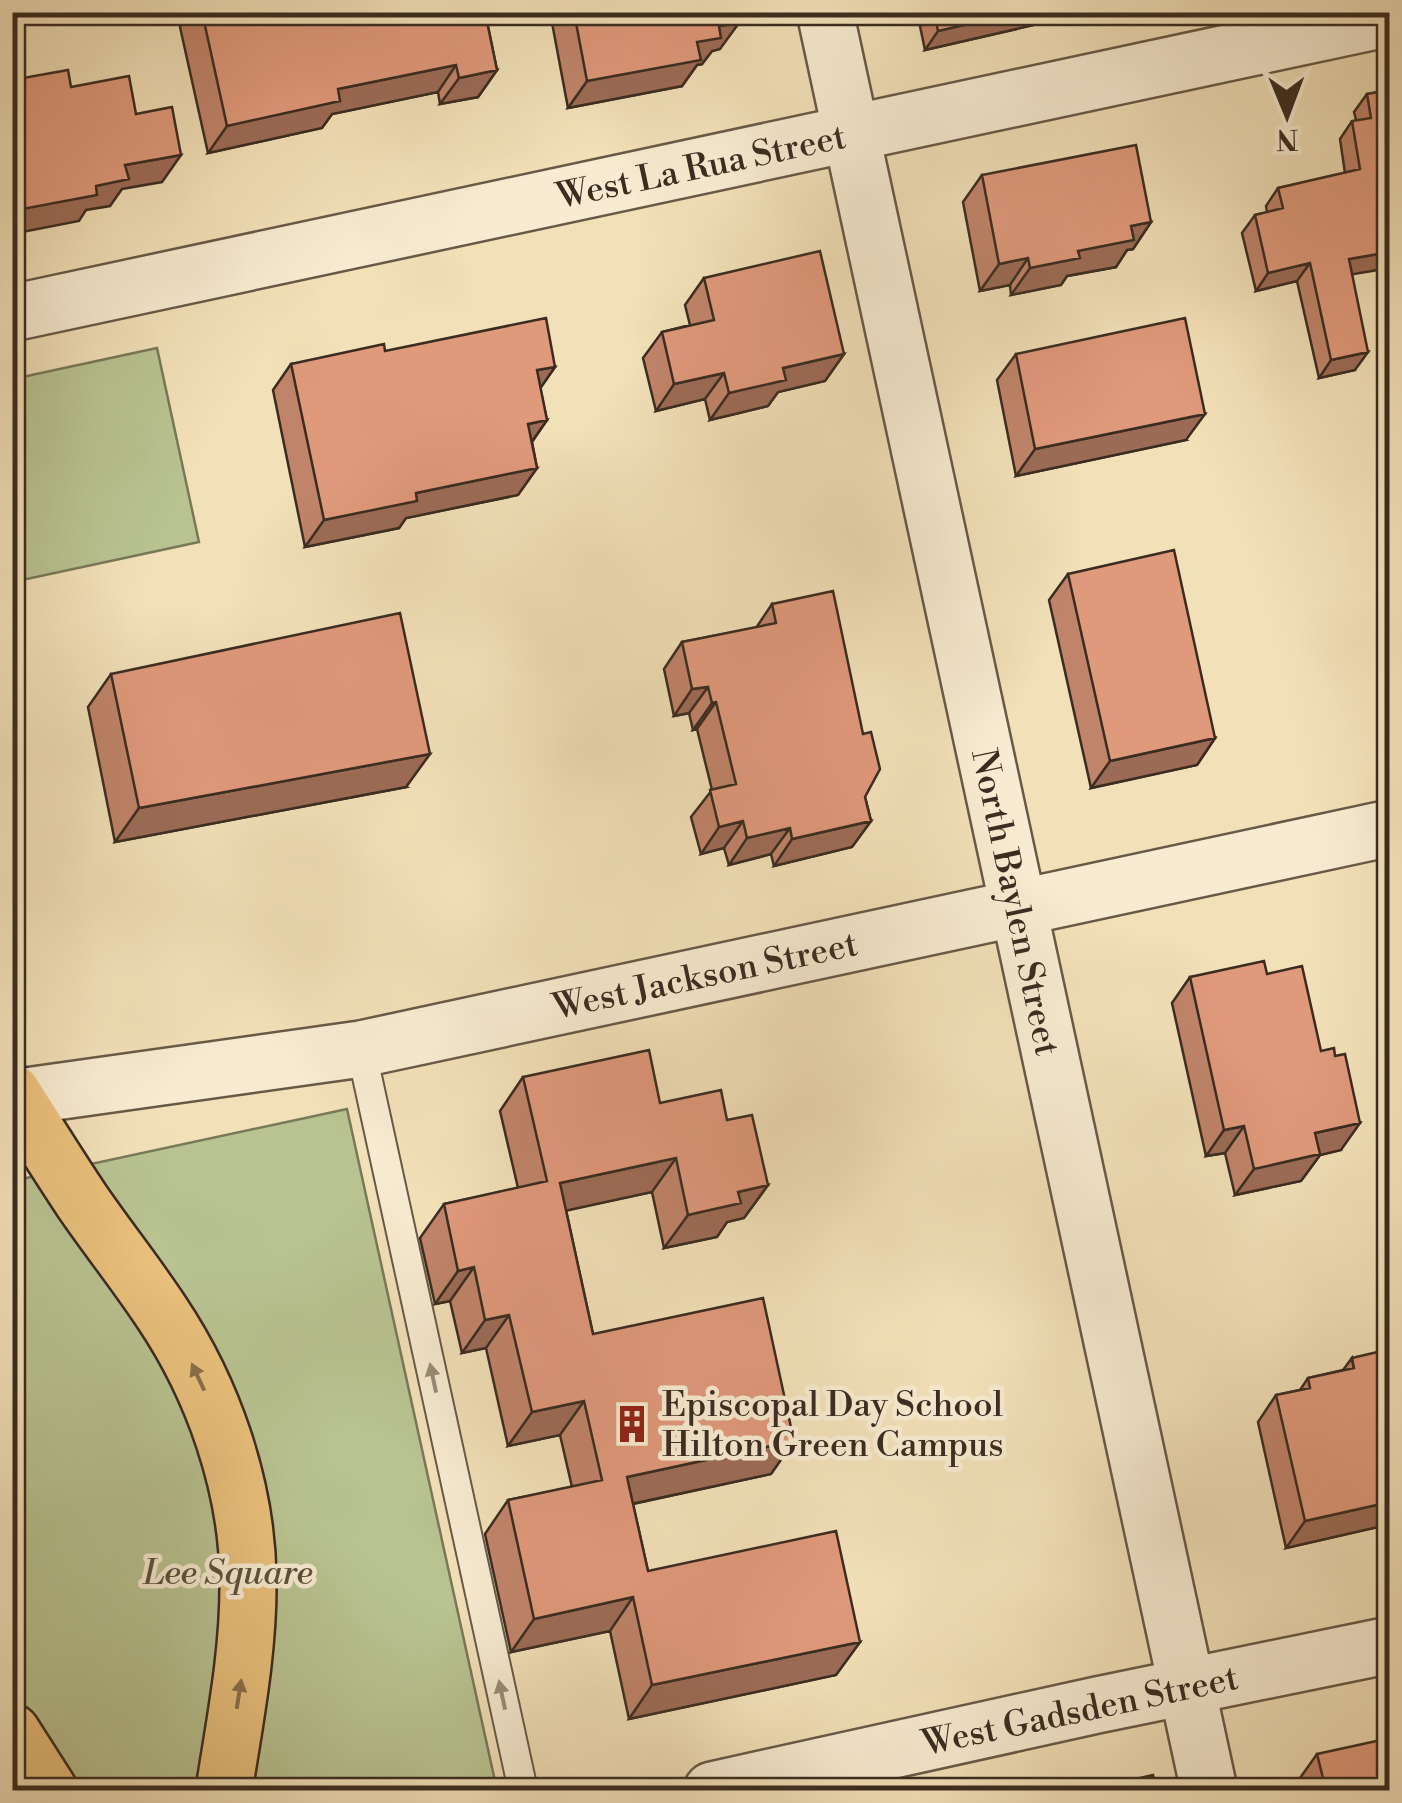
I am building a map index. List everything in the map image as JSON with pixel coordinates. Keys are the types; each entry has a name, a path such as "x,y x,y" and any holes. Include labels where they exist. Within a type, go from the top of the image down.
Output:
{"main road":[{"path":"13,1097 172,1330 209,1400 227,1449 245,1534 248,1578 244,1663 224,1790"},
{"path":"12,1732 49,1790"}],"street":[{"name":"North Baylen Street","path":"824,12 1209,1790"},
{"name":"West La Rua Street","path":"12,312 1390,18"},
{"name":"West Jackson Street","path":"13,1097 361,1049 1390,828"},
{"name":"West Gadsden Street","path":"712,1790 1096,1704 1390,1644"}],"lane":[{"path":"361,1049 523,1790"}],"green space":[{"path":"157,348 199,542 13,582 13,379"},
{"name":"Lee Square","path":"347,1109 497,1790 13,1790 12,1181"}],"building":[{"path":"202,12 485,12 497,70 459,78 456,65 338,89 340,101 227,126"},
{"path":"574,12 737,12 739,23 719,26 721,38 697,42 701,60 587,81"},
{"path":"934,12 1020,12 938,31"},
{"path":"68,70 71,87 129,76 136,114 172,107 181,155 125,165 129,179 96,186 97,195 12,211 12,80"},
{"path":"1390,90 1390,252 1349,259 1368,352 1331,360 1310,263 1268,273 1255,215 1283,208 1278,188 1360,169 1352,121 1371,118 1367,94"},
{"path":"1136,145 1151,222 1131,226 1134,240 1078,251 1080,258 1030,268 1028,258 999,264 982,175"},
{"path":"820,251 844,354 783,368 786,380 729,393 724,373 674,384 662,332 714,320 704,278"},
{"path":"546,318 555,367 537,370 547,420 528,424 537,468 416,493 417,501 324,520 291,364 384,344 385,351"},
{"path":"1185,318 1205,414 1035,449 1016,354"},
{"path":"1174,550 1215,738 1110,761 1068,574"},
{"path":"833,591 863,734 871,732 880,769 865,797 871,821 792,839 790,828 747,838 743,821 719,827 710,790 736,784 716,702 712,703 708,687 692,689 682,642 776,623 772,604"},
{"path":"400,613 430,754 139,808 111,674"},
{"path":"1264,961 1267,974 1302,966 1321,1051 1334,1048 1335,1056 1345,1054 1360,1123 1315,1133 1320,1154 1254,1169 1244,1126 1224,1130 1190,977"},
{"name":"Episcopal Day School Hilton Green Campus","path":"649,1050 660,1103 721,1090 727,1120 752,1115 768,1185 738,1192 741,1203 688,1215 676,1158 560,1183 593,1334 763,1298 794,1441 627,1477 648,1571 836,1531 860,1642 652,1685 633,1597 534,1619 508,1500 602,1480 584,1401 532,1412 509,1315 485,1320 474,1267 458,1271 444,1204 547,1181 523,1077"},
{"path":"1390,1349 1390,1502 1305,1521 1276,1395 1310,1388 1308,1378 1354,1368 1352,1358"},
{"path":"1390,1738 1390,1790 1326,1790 1317,1754"},
{"path":"1153,1775 1157,1790 1087,1790"}],"place":[{"name":"Episcopal Day School Hilton Green Campus","path":"632,1424"}]}
